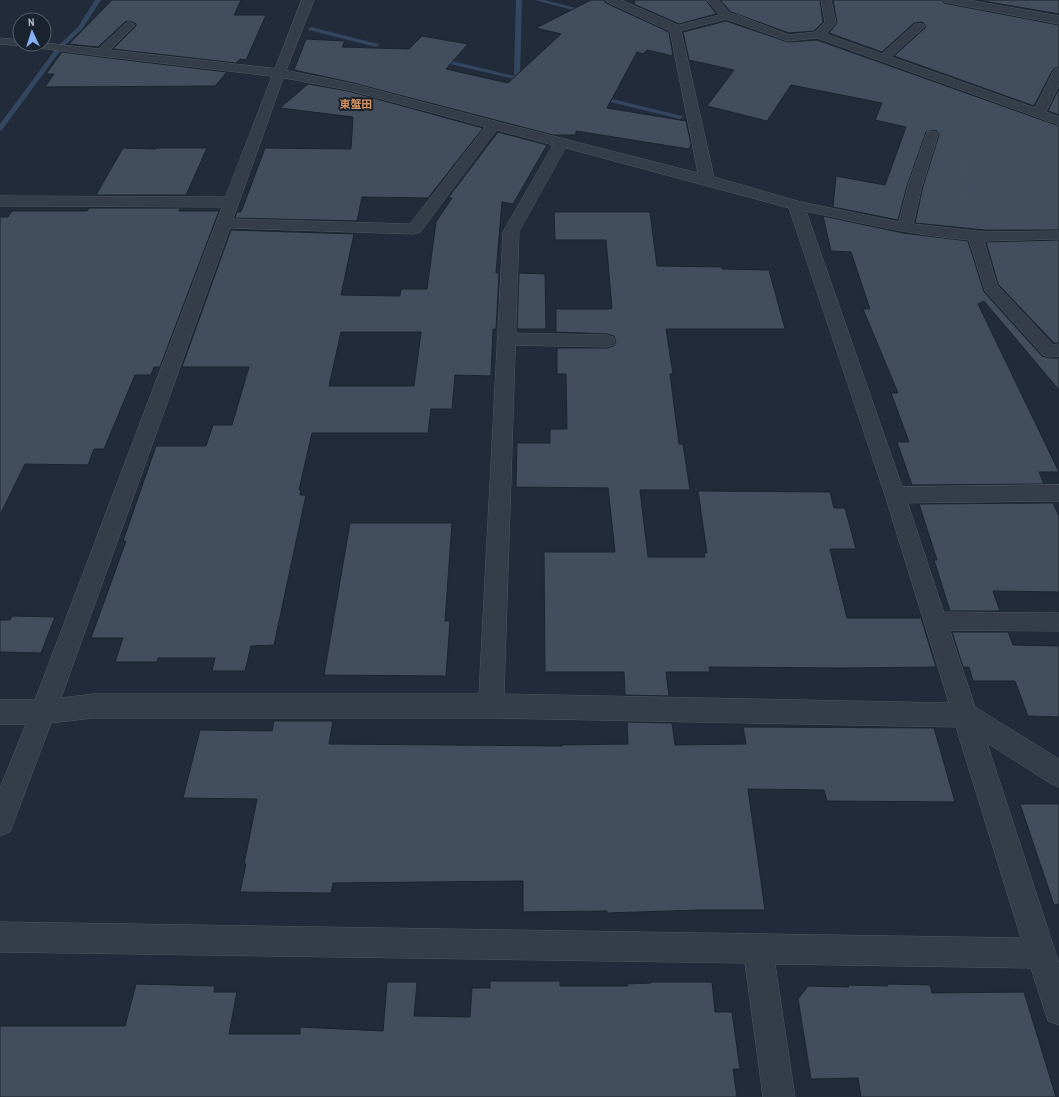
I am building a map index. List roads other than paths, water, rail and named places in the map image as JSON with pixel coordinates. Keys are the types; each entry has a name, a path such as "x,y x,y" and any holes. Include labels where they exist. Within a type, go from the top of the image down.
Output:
{"street":[{"path":"0,822 43,712 279,73 308,0"},
{"path":"610,0 676,29 707,180"},
{"path":"949,0 1059,20"},
{"path":"224,224 414,229 494,125 707,180 796,205 895,495 1059,1010"},
{"path":"491,706 511,232 562,142"},
{"path":"0,200 232,202"},
{"path":"0,712 43,712 93,706 491,706 965,715 1059,774"},
{"path":"0,937 1041,953"},
{"path":"758,949 779,1097"}],"lane":[{"path":"712,0 726,16"},
{"path":"818,35 830,23 826,0"},
{"path":"676,29 726,16 736,18 788,38 818,35 884,57 1059,121"},
{"path":"101,53 130,25"},
{"path":"884,57 919,26"},
{"path":"0,41 12,42"},
{"path":"52,47 279,73 349,87 494,125"},
{"path":"1039,114 1059,72"},
{"path":"905,227 915,186 932,135"},
{"path":"796,205 905,227 975,236 1059,235"},
{"path":"975,236 990,287 1049,351 1059,350"},
{"path":"506,339 607,341"},
{"path":"895,495 1059,494"},
{"path":"935,621 1059,622"}],"waterway":[{"path":"62,45 80,28 98,0"},
{"path":"517,78 519,0"},
{"path":"538,0 588,12"},
{"path":"311,29 376,45"},
{"path":"0,129 57,51"},
{"path":"452,63 517,78"},
{"path":"517,78 517,84"},
{"path":"517,78 529,81"},
{"path":"596,97 680,117"}],"district":[{"name":"東蟹田","path":"356,104"}]}
